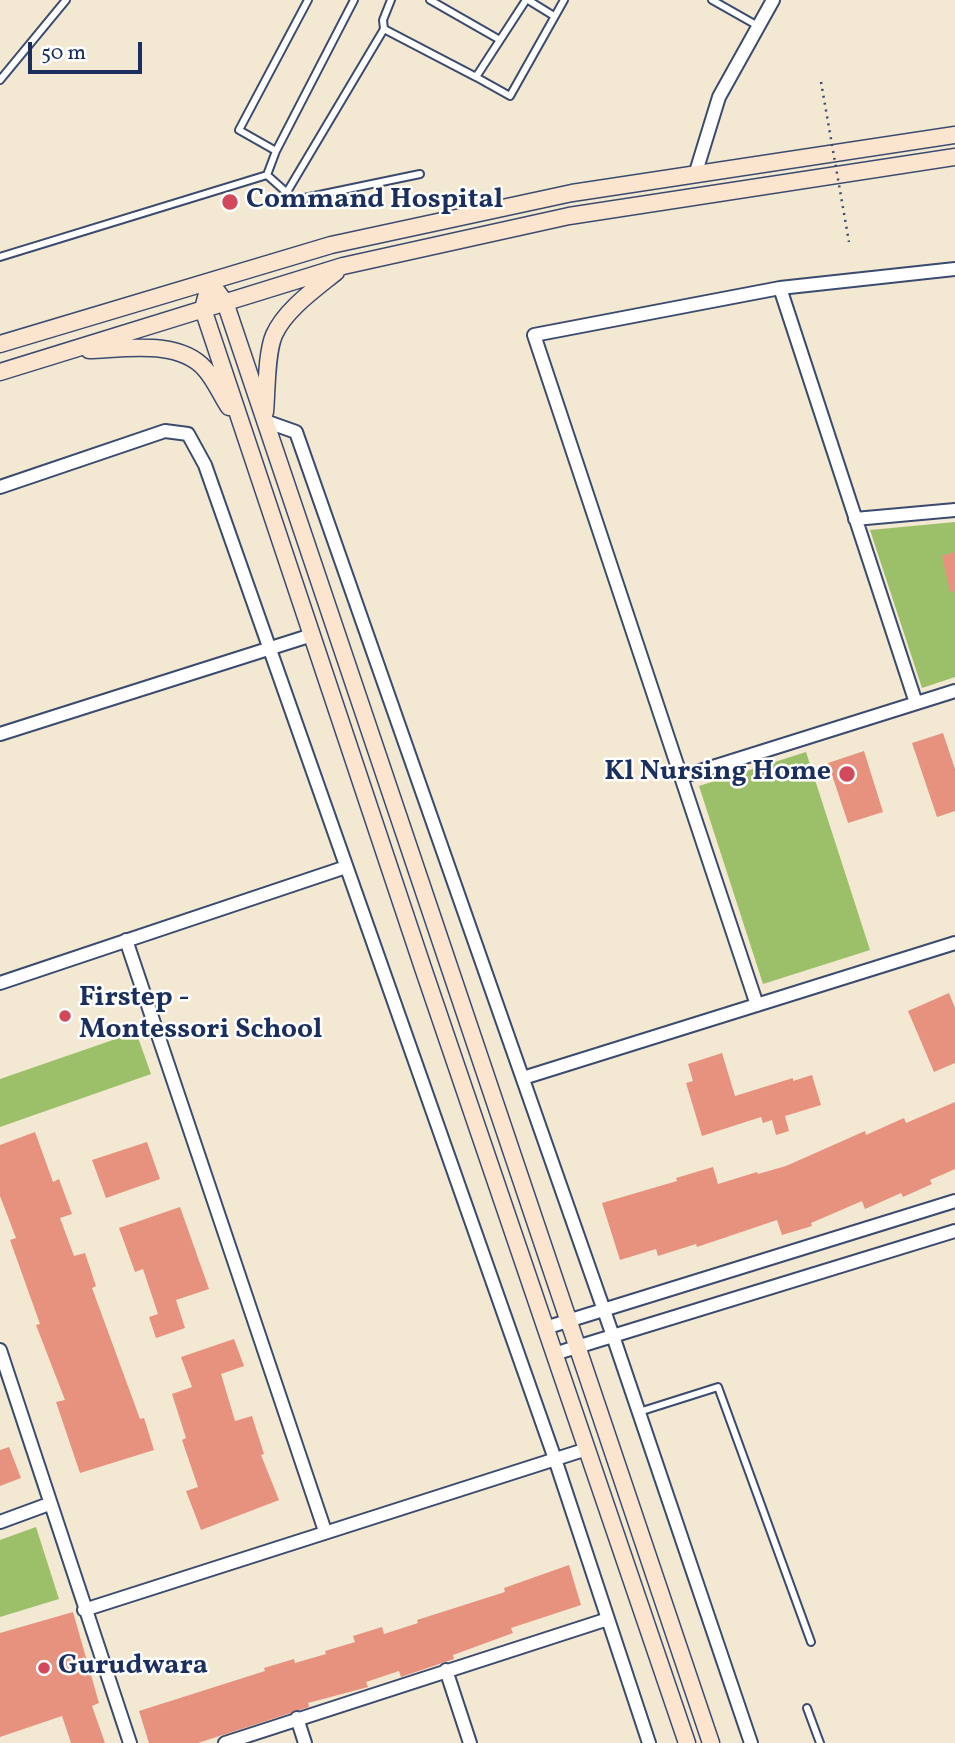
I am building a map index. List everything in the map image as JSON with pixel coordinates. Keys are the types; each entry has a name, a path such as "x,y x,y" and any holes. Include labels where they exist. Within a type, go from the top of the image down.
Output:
{"street":[{"path":"695,175 719,97 773,0"},
{"path":"0,344 344,242 572,193 955,135"},
{"path":"0,372 343,266 569,216 955,157"},
{"path":"265,421 268,372 274,335 298,302 343,266"},
{"path":"757,1004 534,335 780,288 955,269"},
{"path":"210,282 226,302 711,1743"},
{"path":"210,282 203,309 687,1743"},
{"path":"780,288 916,703"},
{"path":"72,350 154,349 186,354 205,368 244,429"},
{"path":"265,421 296,432 604,1310 751,1743"},
{"path":"0,487 165,431 188,435 205,465 555,1459 649,1743"},
{"path":"855,519 955,510"},
{"path":"0,734 312,635"},
{"path":"681,777 955,691"},
{"path":"0,982 346,867"},
{"path":"126,940 324,1531"},
{"path":"523,1078 955,943"},
{"path":"545,1328 955,1201"},
{"path":"554,1354 955,1231"},
{"path":"1,1354 130,1743"},
{"path":"587,1450 606,1430"},
{"path":"84,1610 555,1459 587,1450 614,1456"},
{"path":"0,1522 49,1504"},
{"path":"225,1743 608,1619"},
{"path":"446,1670 470,1743"},
{"path":"297,1718 305,1743"}],"lane":[{"path":"0,80 66,0"},
{"path":"276,150 239,130 307,0"},
{"path":"267,175 276,150 354,0"},
{"path":"287,192 384,29 383,20 391,0"},
{"path":"430,0 500,40"},
{"path":"476,77 527,0 554,16"},
{"path":"384,29 510,96 564,0"},
{"path":"712,0 758,26"},
{"path":"267,175 295,200 420,174"},
{"path":"0,257 267,175"},
{"path":"639,1412 718,1387 811,1642"},
{"path":"807,1708 820,1743"}],"path":[{"path":"821,82 849,242"}],"green space":[{"path":"955,522 955,677 922,688 870,530"},
{"path":"806,752 870,950 763,984 699,786"},
{"path":"136,1032 151,1074 0,1127 0,1079"},
{"path":"36,1527 59,1599 0,1617 0,1540"}],"building":[{"path":"955,552 955,591 950,592 942,556"},
{"path":"943,733 955,769 955,811 937,817 912,743"},
{"path":"864,751 883,812 848,823 828,763"},
{"path":"949,993 955,1008 955,1063 934,1072 908,1011"},
{"path":"722,1053 735,1096 793,1078 793,1081 812,1075 821,1105 785,1116 789,1131 776,1135 772,1120 763,1123 761,1117 702,1136 686,1083 693,1081 688,1064"},
{"path":"955,1102 955,1169 930,1180 932,1184 903,1197 901,1193 865,1209 862,1201 811,1223 812,1226 782,1235 777,1220 697,1247 696,1244 658,1256 656,1249 620,1260 602,1203 677,1181 676,1178 713,1167 718,1184 786,1166 865,1131 866,1135 904,1118 906,1123"},
{"path":"35,1132 53,1182 59,1179 72,1214 60,1218 74,1256 85,1253 96,1286 92,1288 154,1450 80,1473 56,1402 65,1400 36,1325 40,1324 10,1240 16,1238 0,1196 0,1145"},
{"path":"147,1142 160,1179 106,1198 92,1160"},
{"path":"180,1207 209,1289 176,1300 185,1328 156,1338 149,1317 158,1314 143,1269 135,1272 119,1228"},
{"path":"234,1339 244,1366 221,1374 235,1421 252,1416 264,1454 261,1455 279,1500 201,1530 186,1491 198,1487 182,1440 186,1438 172,1394 192,1387 181,1357"},
{"path":"9,1447 21,1478 0,1486 0,1450"},
{"path":"569,1565 581,1605 511,1628 513,1633 453,1655 454,1659 401,1677 399,1671 366,1682 368,1687 308,1703 309,1707 198,1743 149,1743 139,1711 265,1671 264,1668 294,1659 295,1663 326,1654 325,1651 355,1642 353,1636 382,1627 384,1634 418,1623 417,1620 505,1592 504,1588"},
{"name":"Gurudwara","path":"73,1612 99,1703 92,1706 105,1743 71,1743 62,1716 0,1737 0,1633"}],"place":[{"name":"Command Hospital","path":"230,202"},
{"name":"Kl Nursing Home","path":"847,774"},
{"name":"Firstep - Montessori School","path":"65,1016"},
{"name":"Gurudwara","path":"44,1668"}]}
